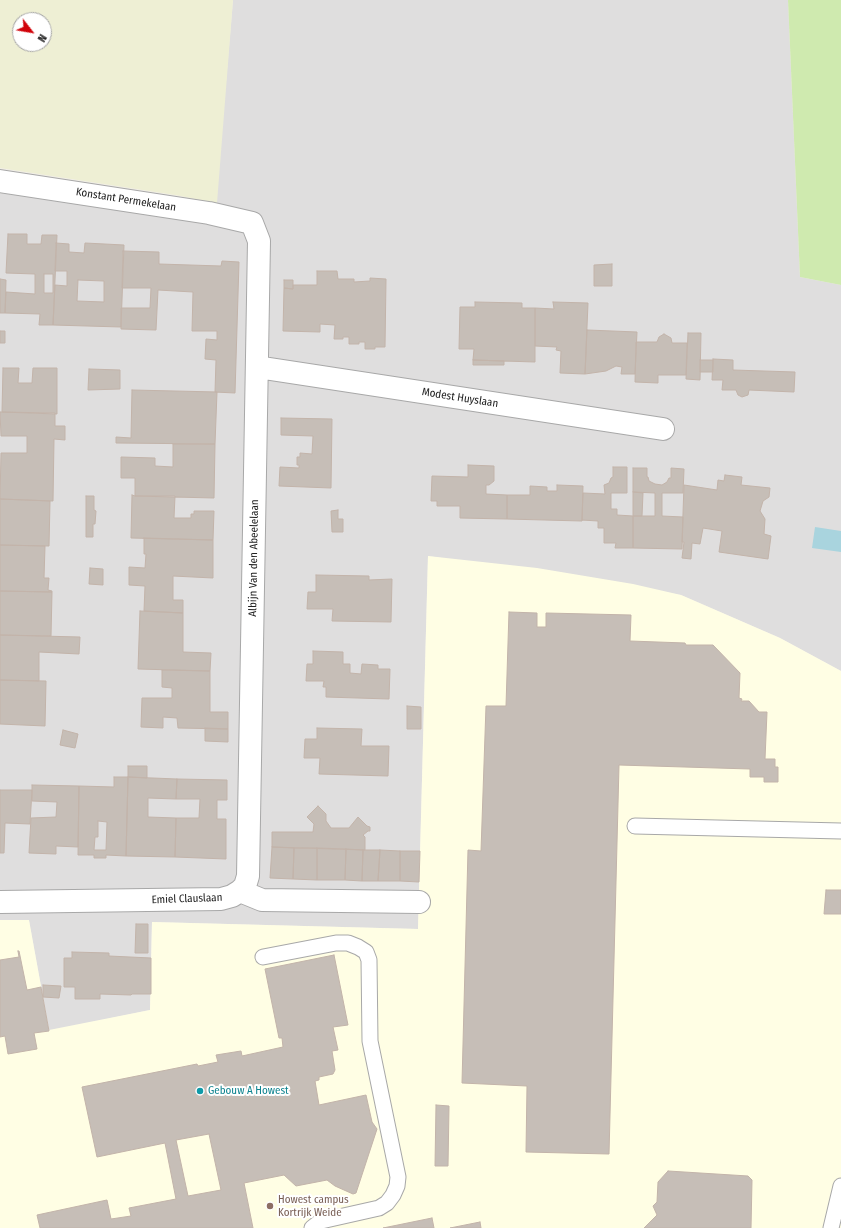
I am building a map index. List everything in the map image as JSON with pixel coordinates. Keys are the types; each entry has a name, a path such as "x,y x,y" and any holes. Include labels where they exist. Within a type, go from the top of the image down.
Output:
{"street":[{"name":"Konstant Permekelaan","path":"0,181 209,213 252,223"},
{"name":"Albijn Van den Abeelelaan","path":"240,891 248,876 259,241 252,223"},
{"name":"Modest Huyslaan","path":"257,367 662,429"},
{"name":"Emiel Clauslaan","path":"0,902 221,899 232,896 240,891"},
{"path":"240,891 262,900 419,902"}],"lane":[{"path":"635,826 841,831"},
{"path":"263,957 336,943 348,943 366,952 369,960 370,1041 398,1177 397,1186 387,1203 379,1208 321,1221 312,1228"},
{"path":"831,1228 841,1186"}],"shaded area":[{"path":"0,0 233,0 217,203 175,195 0,168"},
{"path":"233,0 788,0 800,277 841,285 841,671 780,638 681,595 428,556 418,929 152,922 150,1010 49,1031 29,921 0,920 0,193 214,222"},
{"path":"428,556 537,568 633,584 681,595 780,638 841,671 841,1228 0,1228 0,920 29,920 49,1030 150,1010 152,922 418,929"}],"green space":[{"path":"788,0 841,0 841,285 800,277"}],"water":[{"path":"815,527 841,531 841,552 812,548"}],"building":[{"path":"8,234 27,234 27,244 41,244 42,235 57,235 53,325 39,325 40,314 5,313 6,292 35,294 35,274 6,273","holes":["44,274 53,274 53,293 44,293"]},
{"path":"56,243 69,244 69,252 84,253 85,243 124,245 121,327 53,325 55,285 67,286 67,271 55,271","holes":["78,280 104,281 104,302 77,301"]},
{"path":"123,251 159,252 159,264 221,266 222,261 239,262 235,393 215,392 216,360 205,359 206,339 217,340 217,331 192,331 193,292 158,290 156,330 121,329 121,308 150,308 151,288 122,288"},
{"path":"612,264 612,286 594,286 594,265"},
{"path":"317,271 337,271 338,279 354,279 354,282 370,281 370,278 386,279 385,347 365,349 365,342 359,342 359,344 349,344 349,337 334,339 335,325 320,324 320,332 283,331 284,288 293,289 293,285 317,285"},
{"path":"0,279 6,280 5,313 0,313"},
{"path":"284,280 293,280 293,289 284,288"},
{"path":"475,302 522,303 522,308 535,308 535,362 473,360 474,349 459,349 460,307 475,307"},
{"path":"553,302 588,303 585,374 560,373 561,351 556,350 557,347 535,346 535,308 554,309"},
{"path":"587,330 637,332 635,374 621,374 622,367 616,366 606,371 585,374"},
{"path":"0,331 5,331 5,343 0,343"},
{"path":"688,333 701,333 700,380 686,379"},
{"path":"664,334 671,338 672,343 687,343 686,375 658,375 658,383 635,382 636,342 657,342 659,337"},
{"path":"713,359 733,360 733,370 795,372 794,392 749,390 748,395 742,397 738,395 736,390 722,390 723,380 712,380"},
{"path":"473,360 504,361 504,365 473,365"},
{"path":"700,360 713,360 713,372 700,372"},
{"path":"3,368 19,368 18,383 32,383 33,368 57,368 57,414 2,412"},
{"path":"89,369 120,370 120,389 88,390"},
{"path":"132,390 217,392 215,444 116,443 116,437 131,438"},
{"path":"0,412 55,413 55,426 65,426 65,440 54,439 53,501 0,499 1,453 27,453 27,436 1,436"},
{"path":"281,418 332,419 331,488 279,486 280,467 299,468 299,465 297,465 297,457 300,457 300,453 312,454 313,436 281,435"},
{"path":"173,444 215,444 214,498 135,496 135,478 121,478 121,457 155,458 155,466 173,467"},
{"path":"468,465 494,466 494,481 489,485 486,485 486,494 507,495 507,519 460,518 460,506 437,506 437,501 431,501 432,476 468,477"},
{"path":"613,467 627,467 627,493 611,493 611,509 617,509 617,515 633,516 633,548 615,548 616,543 604,543 604,528 598,528 598,521 582,520 583,493 605,494 604,485 609,483 613,477"},
{"path":"633,468 647,468 647,477 649,481 662,485 667,482 669,478 671,478 671,468 684,469 683,493 662,493 662,516 683,517 682,549 633,548 633,516 655,516 655,493 633,492"},
{"path":"725,475 742,477 741,485 770,488 769,497 763,501 760,511 765,519 764,534 771,536 768,559 719,552 722,531 703,528 700,544 692,543 691,559 682,558 684,542 682,542 684,485 717,490 718,480 724,481"},
{"path":"557,485 583,486 582,521 507,519 507,495 530,495 530,486 547,487 547,491 557,491"},
{"path":"633,492 643,493 642,516 633,516"},
{"path":"132,495 175,496 174,518 191,518 191,514 194,514 194,511 214,511 213,540 131,538"},
{"path":"86,496 94,496 94,510 96,511 95,524 93,524 93,537 86,537"},
{"path":"0,499 50,501 49,546 0,545"},
{"path":"338,510 338,519 343,519 343,532 332,532 331,511"},
{"path":"144,538 213,540 213,578 173,576 173,600 183,600 183,613 144,611 145,586 129,585 129,567 145,568 146,554 144,554"},
{"path":"0,545 45,546 44,578 49,578 48,590 52,592 0,591"},
{"path":"90,568 103,569 103,585 89,584"},
{"path":"316,575 369,576 369,580 392,579 391,622 332,621 333,609 307,609 308,592 316,592"},
{"path":"0,591 52,592 51,636 0,635"},
{"path":"140,611 183,613 183,652 211,653 210,671 138,669"},
{"path":"509,612 537,613 537,627 546,627 546,613 631,615 630,641 685,643 686,645 713,645 740,673 739,698 742,699 741,701 749,701 759,712 767,712 765,759 775,759 775,767 778,767 778,782 764,782 764,777 750,777 750,769 619,765 609,1154 526,1152 527,1086 462,1083 468,850 481,851 486,706 506,706"},
{"path":"0,635 80,637 79,654 39,652 39,681 0,680"},
{"path":"313,651 343,652 343,664 350,664 350,673 361,674 362,664 378,665 378,669 390,669 389,699 326,697 326,687 323,687 324,681 306,681 307,664 313,664"},
{"path":"162,670 210,671 210,712 228,712 228,729 178,728 177,718 163,717 163,728 141,727 142,698 172,698 172,688 162,687"},
{"path":"0,680 46,681 45,726 0,724"},
{"path":"407,706 421,707 421,729 407,729"},
{"path":"205,728 228,729 228,742 205,741"},
{"path":"317,728 362,729 361,746 389,746 388,776 319,774 320,758 304,758 305,739 317,739"},
{"path":"63,730 78,734 75,748 60,745"},
{"path":"128,766 147,766 147,778 128,777"},
{"path":"114,777 128,777 126,856 106,855 106,858 94,858 94,855 78,855 79,786 114,787","holes":["98,821 107,822 106,850 94,850 95,837 98,837"]},
{"path":"128,777 177,779 176,799 148,798 148,817 176,818 175,857 126,856"},
{"path":"177,779 227,780 227,800 217,800 217,819 226,819 226,859 175,857 176,818 199,818 200,799 176,799"},
{"path":"32,785 79,786 78,847 56,846 56,854 29,853 31,818 56,817 57,802 32,801"},
{"path":"0,790 32,790 30,824 5,823 4,853 0,853"},
{"path":"318,806 326,814 326,821 331,828 349,828 358,817 370,827 370,831 363,835 365,837 365,850 272,847 272,832 313,832 314,824 307,817"},
{"path":"272,847 294,848 293,879 270,878"},
{"path":"294,848 317,848 317,880 293,879"},
{"path":"317,848 346,849 345,880 317,880"},
{"path":"346,849 363,850 362,881 345,880"},
{"path":"363,850 380,850 378,881 362,881"},
{"path":"380,850 400,851 400,881 378,881"},
{"path":"400,851 420,851 419,882 400,881"},
{"path":"826,890 841,890 841,914 824,914"},
{"path":"136,924 148,924 148,953 135,953"},
{"path":"18,951 27,990 41,987 49,1031 34,1033 37,1049 8,1054 5,1036 0,1037 0,960 19,957"},
{"path":"72,952 109,953 109,956 151,958 151,994 100,994 100,999 75,999 75,987 64,987 64,958 72,958"},
{"name":"Gebouw A Howest","path":"334,955 348,1025 333,1027 338,1050 332,1051 335,1070 333,1074 319,1077 319,1080 315,1081 319,1105 366,1095 372,1122 377,1129 356,1193 353,1194 335,1186 327,1180 296,1186 284,1175 244,1183 253,1228 40,1228 37,1215 107,1200 111,1219 131,1216 129,1208 176,1199 165,1143 97,1157 82,1087 197,1064 198,1066 218,1062 216,1055 241,1051 242,1056 283,1047 282,1038 279,1038 265,969","holes":["209,1134 221,1190 188,1196 176,1140"]},
{"path":"43,985 61,986 59,998 43,997"},
{"path":"436,1105 449,1106 448,1166 435,1166"},
{"path":"668,1171 748,1176 752,1180 751,1228 644,1228 657,1215 653,1206 657,1202 658,1182"},
{"path":"432,1218 434,1228 383,1228"},
{"path":"480,1222 481,1228 450,1228"}],"place":[{"name":"Gebouw A Howest","path":"200,1091"},
{"name":"Howest campus Kortrijk Weide","path":"270,1206"}]}
